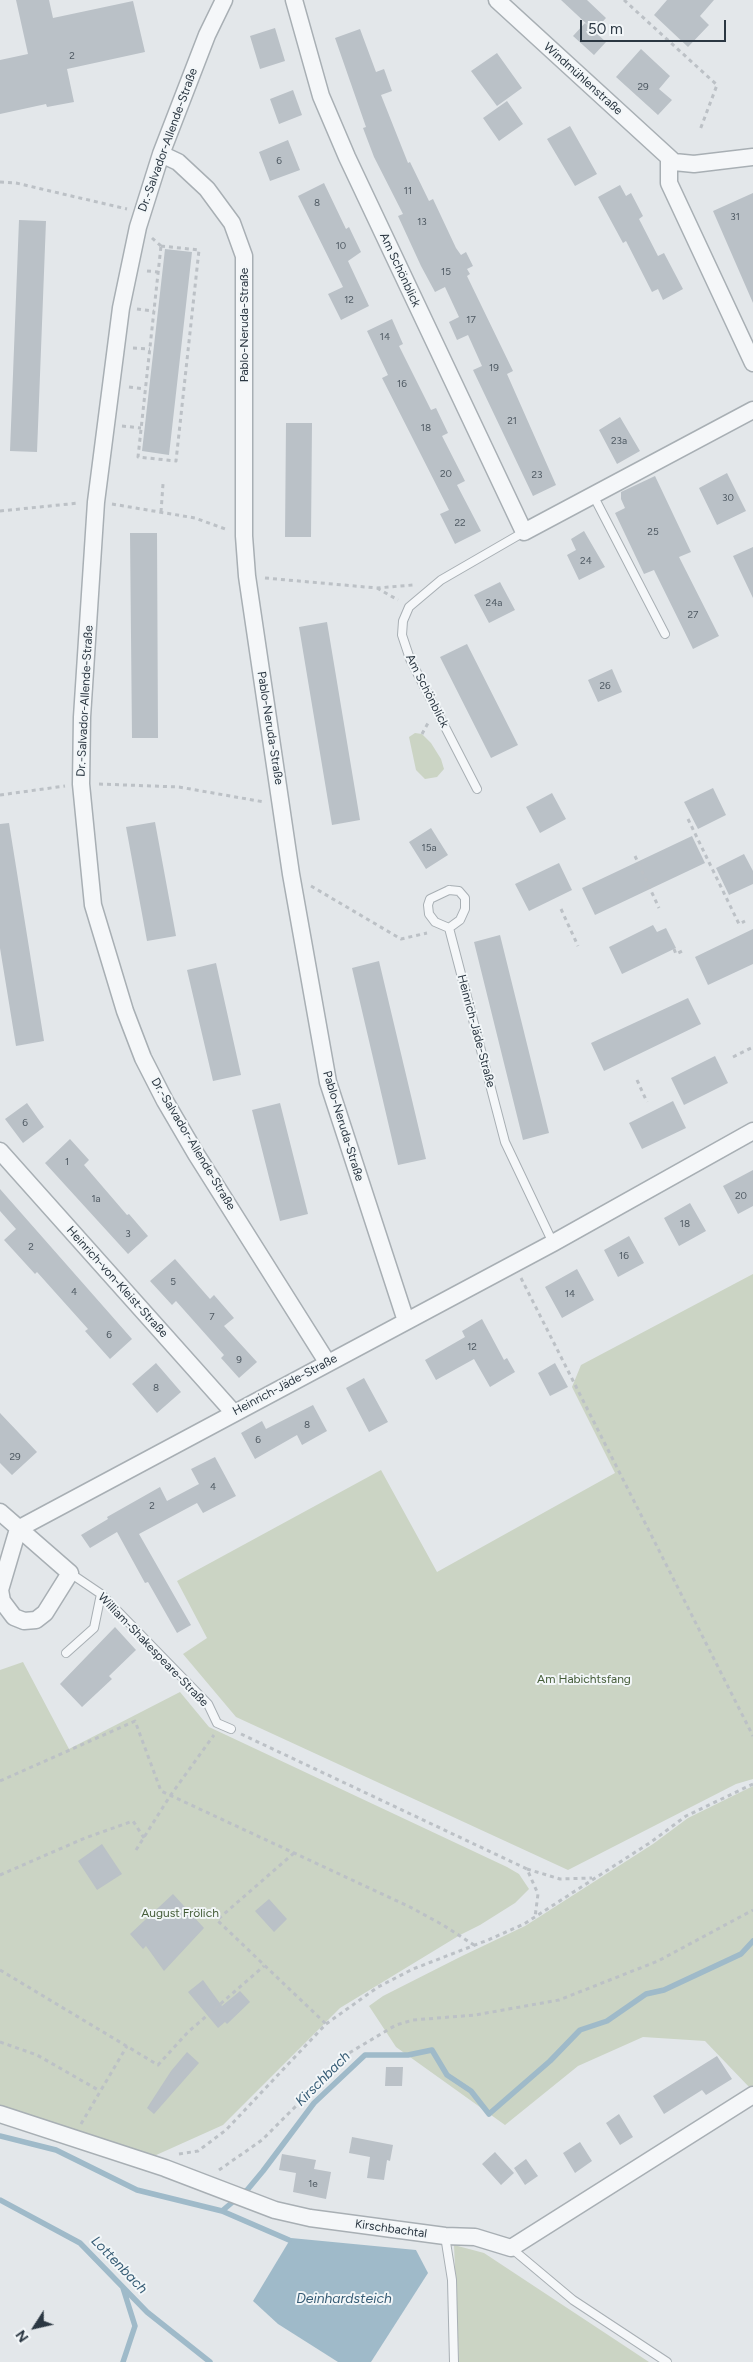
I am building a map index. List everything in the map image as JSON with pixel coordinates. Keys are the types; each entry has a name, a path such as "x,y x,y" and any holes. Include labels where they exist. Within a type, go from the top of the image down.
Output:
{"street":[{"name":"Dr.-Salvador-Allende-Straße","path":"224,0 207,36 161,154 142,213 121,308 96,502 76,784 93,905 126,1011 143,1058 165,1101 196,1154 327,1362"},
{"name":"Am Schönblick","path":"294,0 321,96 347,158 524,532 753,410"},
{"name":"Windmühlenstraße","path":"496,0 674,162 694,164 753,157"},
{"name":"Pablo-Neruda-Straße","path":"161,154 178,162 207,189 232,223 244,256 244,536 247,576 292,874 328,1082 406,1320"},
{"path":"669,158 669,183 753,363"},
{"name":"Heinrich-Jäde-Straße","path":"18,1529 233,1412 553,1243 753,1131"},
{"name":"Heinrich-von-Kleist-Straße","path":"0,1151 233,1412"},
{"name":"William-Shakespeare-Straße","path":"0,1512 70,1573"},
{"path":"18,1529 0,1590 2,1601 14,1618 24,1621 36,1620 41,1616 56,1598 70,1573"},
{"path":"511,2248 753,2095"},
{"name":"Kirschbachtal","path":"0,2114 165,2168 275,2210 310,2218 445,2236 475,2238 511,2248"}],"lane":[{"path":"593,495 665,634"},
{"name":"Am Schönblick","path":"477,788 410,659 402,635 403,621 409,607 440,580 524,532"},
{"path":"449,890 459,891 465,898 465,909 460,920 449,928 435,922 430,914 428,905 430,899 439,894 449,890"},
{"name":"Heinrich-Jäde-Straße","path":"449,928 505,1142 553,1243"},
{"name":"William-Shakespeare-Straße","path":"70,1573 101,1594 208,1704 217,1723"},
{"path":"66,1653 94,1628 101,1594"},
{"path":"217,1723 231,1729"},
{"path":"445,2236 452,2280 454,2362"},
{"path":"511,2248 573,2300 667,2362"}],"path":[{"path":"624,0 717,85 700,130"},
{"path":"0,182 16,183 142,213"},
{"path":"161,246 199,250 176,460 138,457 154,311 161,246"},
{"path":"150,272 158,272"},
{"path":"142,310 154,311"},
{"path":"138,348 150,350"},
{"path":"132,388 146,389"},
{"path":"126,427 141,428"},
{"path":"161,512 164,484"},
{"path":"0,511 67,503"},
{"path":"117,505 195,518 222,528"},
{"path":"269,578 377,588 402,587 440,580"},
{"path":"377,588 398,600"},
{"path":"0,795 76,784 179,787 282,806"},
{"path":"688,819 738,924 745,921"},
{"path":"635,856 659,908"},
{"path":"292,874 401,939 449,928"},
{"path":"561,909 578,946"},
{"path":"674,949 676,954 682,951"},
{"path":"733,1057 753,1047"},
{"path":"637,1080 647,1102"},
{"path":"514,1264 753,1736"},
{"path":"0,1781 135,1721 161,1792 410,1907 475,1945"},
{"path":"136,1850 170,1796 213,1737 217,1723"},
{"path":"231,1729 527,1869 560,1879 593,1878"},
{"path":"165,2168 177,2154 198,2151 226,2130 326,2024 378,1987 413,1969 475,1945 535,1917 651,1842 686,1816 753,1784"},
{"path":"0,1875 85,1838 134,1821 144,1838"},
{"path":"294,1853 217,1920 326,2024"},
{"path":"527,1869 538,1894 535,1917"},
{"path":"198,2181 236,2160 255,2145 349,2053 396,2024 413,2020 484,2013 559,2000 658,1961 753,1910"},
{"path":"0,1970 158,2065 188,2032 264,1966"},
{"path":"0,2042 37,2055 100,2091"},
{"path":"73,2137 127,2046"}],"green space":[{"path":"415,733 422,734 431,743 441,759 444,769 437,777 425,779 416,770 409,737"},
{"name":"Am Habichtsfang","path":"753,1274 753,1779 736,1784 568,1870 236,1717 183,1654 207,1638 177,1581 381,1470 437,1572 615,1473 572,1387 581,1365"},
{"name":"August Frölich","path":"23,1662 69,1749 180,1692 209,1727 507,1867 519,1874 529,1889 515,1903 340,2008 223,2125 154,2156 0,2106 0,1670"},
{"path":"753,1786 753,2089 705,2041 643,2037 578,2066 505,2125 396,2047 369,2006 383,1996 525,1926 653,1844 688,1818"},
{"path":"454,2245 484,2253 649,2362 459,2362"}],"water":[{"name":"Deinhardsteich","path":"291,2238 416,2250 428,2273 371,2362 338,2362 278,2324 253,2301"}],"building":[{"path":"16,0 49,0 53,18 133,1 145,52 67,69 74,102 47,107 46,104 0,114 0,60 28,54"},
{"path":"561,0 587,0 606,18 594,31 606,42 594,55 573,36 585,23 590,27"},
{"path":"667,0 714,0 700,16 709,25 688,47 654,15"},
{"path":"275,28 285,61 260,69 250,36"},
{"path":"360,29 376,72 384,69 392,91 381,95 408,163 410,162 429,201 433,199 456,248 461,255 466,252 473,266 467,269 470,274 467,276 513,371 507,374 556,485 533,496 473,370 482,366 468,335 457,340 449,322 459,317 445,287 435,292 421,266 398,216 403,214 374,157 363,128 366,127 335,38"},
{"path":"641,49 670,76 659,89 672,100 658,115 616,77"},
{"path":"497,53 522,88 497,106 471,71"},
{"path":"293,90 302,115 279,124 270,99"},
{"path":"507,101 523,124 499,141 483,118"},
{"path":"570,126 597,174 575,186 547,139"},
{"path":"288,140 300,170 270,181 259,152"},
{"path":"324,183 346,229 349,227 361,252 348,261 369,306 341,320 328,294 343,287 298,196"},
{"path":"620,185 626,196 631,193 643,216 639,219 658,256 664,253 683,289 663,300 658,289 652,292 626,241 623,243 598,197"},
{"path":"753,193 753,303 713,211"},
{"path":"19,220 46,221 37,452 10,451"},
{"path":"165,249 192,252 169,455 142,451"},
{"path":"392,319 403,344 399,346 431,410 436,408 448,433 442,436 465,481 457,485 481,531 455,544 440,514 449,510 382,378 388,375 367,331"},
{"path":"620,417 640,451 617,464 599,430"},
{"path":"286,423 312,423 311,537 285,537"},
{"path":"727,473 746,511 717,525 699,488"},
{"path":"655,476 691,552 679,557 719,636 693,649 654,570 644,574 615,513 625,508 621,499 621,492"},
{"path":"584,531 605,567 579,580 567,555 576,550 571,539"},
{"path":"130,533 157,533 158,738 132,738"},
{"path":"753,547 753,598 733,556"},
{"path":"500,582 515,610 489,623 474,595"},
{"path":"327,622 360,820 332,825 299,627"},
{"path":"467,644 518,745 491,758 440,657"},
{"path":"612,669 622,692 598,702 588,680"},
{"path":"713,788 726,815 698,829 684,802"},
{"path":"552,793 566,819 540,833 526,807"},
{"path":"155,822 176,936 147,941 126,827"},
{"path":"9,823 44,1041 16,1046 0,948 0,824"},
{"path":"431,828 448,855 426,869 409,842"},
{"path":"692,836 705,863 595,915 582,888"},
{"path":"744,854 753,871 753,884 729,895 716,868"},
{"path":"559,863 572,890 529,911 515,884"},
{"path":"653,925 657,932 666,928 676,948 622,974 609,947"},
{"path":"753,929 753,964 708,985 695,957"},
{"path":"500,935 549,1133 523,1140 474,942"},
{"path":"379,961 426,1159 398,1165 352,968"},
{"path":"216,963 241,1075 213,1081 187,970"},
{"path":"688,998 701,1024 604,1071 591,1043"},
{"path":"715,1056 728,1083 684,1105 671,1078"},
{"path":"673,1101 686,1128 642,1149 629,1123"},
{"path":"27,1103 44,1127 23,1143 5,1119"},
{"path":"280,1103 308,1214 280,1221 252,1110"},
{"path":"70,1139 89,1160 84,1165 127,1215 129,1214 148,1236 128,1254 45,1163"},
{"path":"753,1170 753,1206 738,1214 723,1186"},
{"path":"0,1189 132,1339 110,1359 85,1331 88,1329 37,1272 35,1274 4,1240 16,1229 0,1211"},
{"path":"690,1203 706,1231 679,1246 664,1218"},
{"path":"629,1236 644,1263 618,1277 604,1250"},
{"path":"175,1259 210,1299 214,1295 234,1318 224,1326 257,1362 239,1378 221,1358 224,1355 176,1301 172,1305 150,1281"},
{"path":"577,1269 594,1300 562,1318 545,1287"},
{"path":"482,1319 504,1360 507,1358 515,1372 490,1387 474,1359 436,1380 425,1360 465,1337 462,1331"},
{"path":"156,1363 181,1392 157,1413 132,1384"},
{"path":"555,1363 568,1387 550,1396 538,1373"},
{"path":"364,1378 388,1422 369,1432 346,1388"},
{"path":"313,1405 327,1431 302,1445 297,1435 255,1459 241,1433 262,1421 266,1429"},
{"path":"0,1413 37,1452 12,1475 0,1463"},
{"path":"215,1457 236,1496 203,1513 197,1503 139,1534 191,1625 177,1633 148,1582 145,1583 117,1532 90,1548 81,1535 108,1519 107,1517 160,1487 167,1501 199,1484 191,1469"},
{"path":"115,1627 136,1650 109,1676 112,1679 82,1707 60,1684"},
{"path":"102,1844 122,1874 97,1890 78,1861"},
{"path":"173,1894 204,1928 164,1971 146,1946 143,1949 130,1934"},
{"path":"269,1899 287,1919 274,1932 255,1911"},
{"path":"203,1980 222,2006 240,1991 250,2002 227,2024 225,2022 218,2028 188,1992"},
{"path":"187,2052 199,2063 154,2114 147,2108 171,2071"},
{"path":"717,2056 732,2079 706,2095 702,2090 664,2114 653,2096"},
{"path":"386,2067 403,2067 402,2086 385,2086"},
{"path":"619,2114 633,2137 620,2145 606,2123"},
{"path":"352,2137 393,2145 390,2161 387,2160 384,2180 367,2178 370,2157 349,2153"},
{"path":"580,2142 592,2161 575,2173 563,2153"},
{"path":"495,2152 514,2173 501,2185 482,2164"},
{"path":"282,2154 316,2160 314,2169 331,2172 326,2199 293,2192 296,2173 279,2170"},
{"path":"526,2159 538,2176 525,2185 514,2168"}],"waterway":[{"name":"Kirschbach","path":"222,2211 248,2189 314,2103 365,2055 408,2055 432,2050 447,2075 471,2091 489,2114 550,2061 580,2030 607,2021 646,1994 664,1990 741,1954 753,1941"},
{"name":"Kirschbach","path":"0,2136 56,2150 137,2190 222,2211 289,2240"},
{"name":"Lottenbach","path":"0,2200 80,2243 147,2312 210,2362"},
{"path":"123,2288 135,2326 123,2362"}]}
